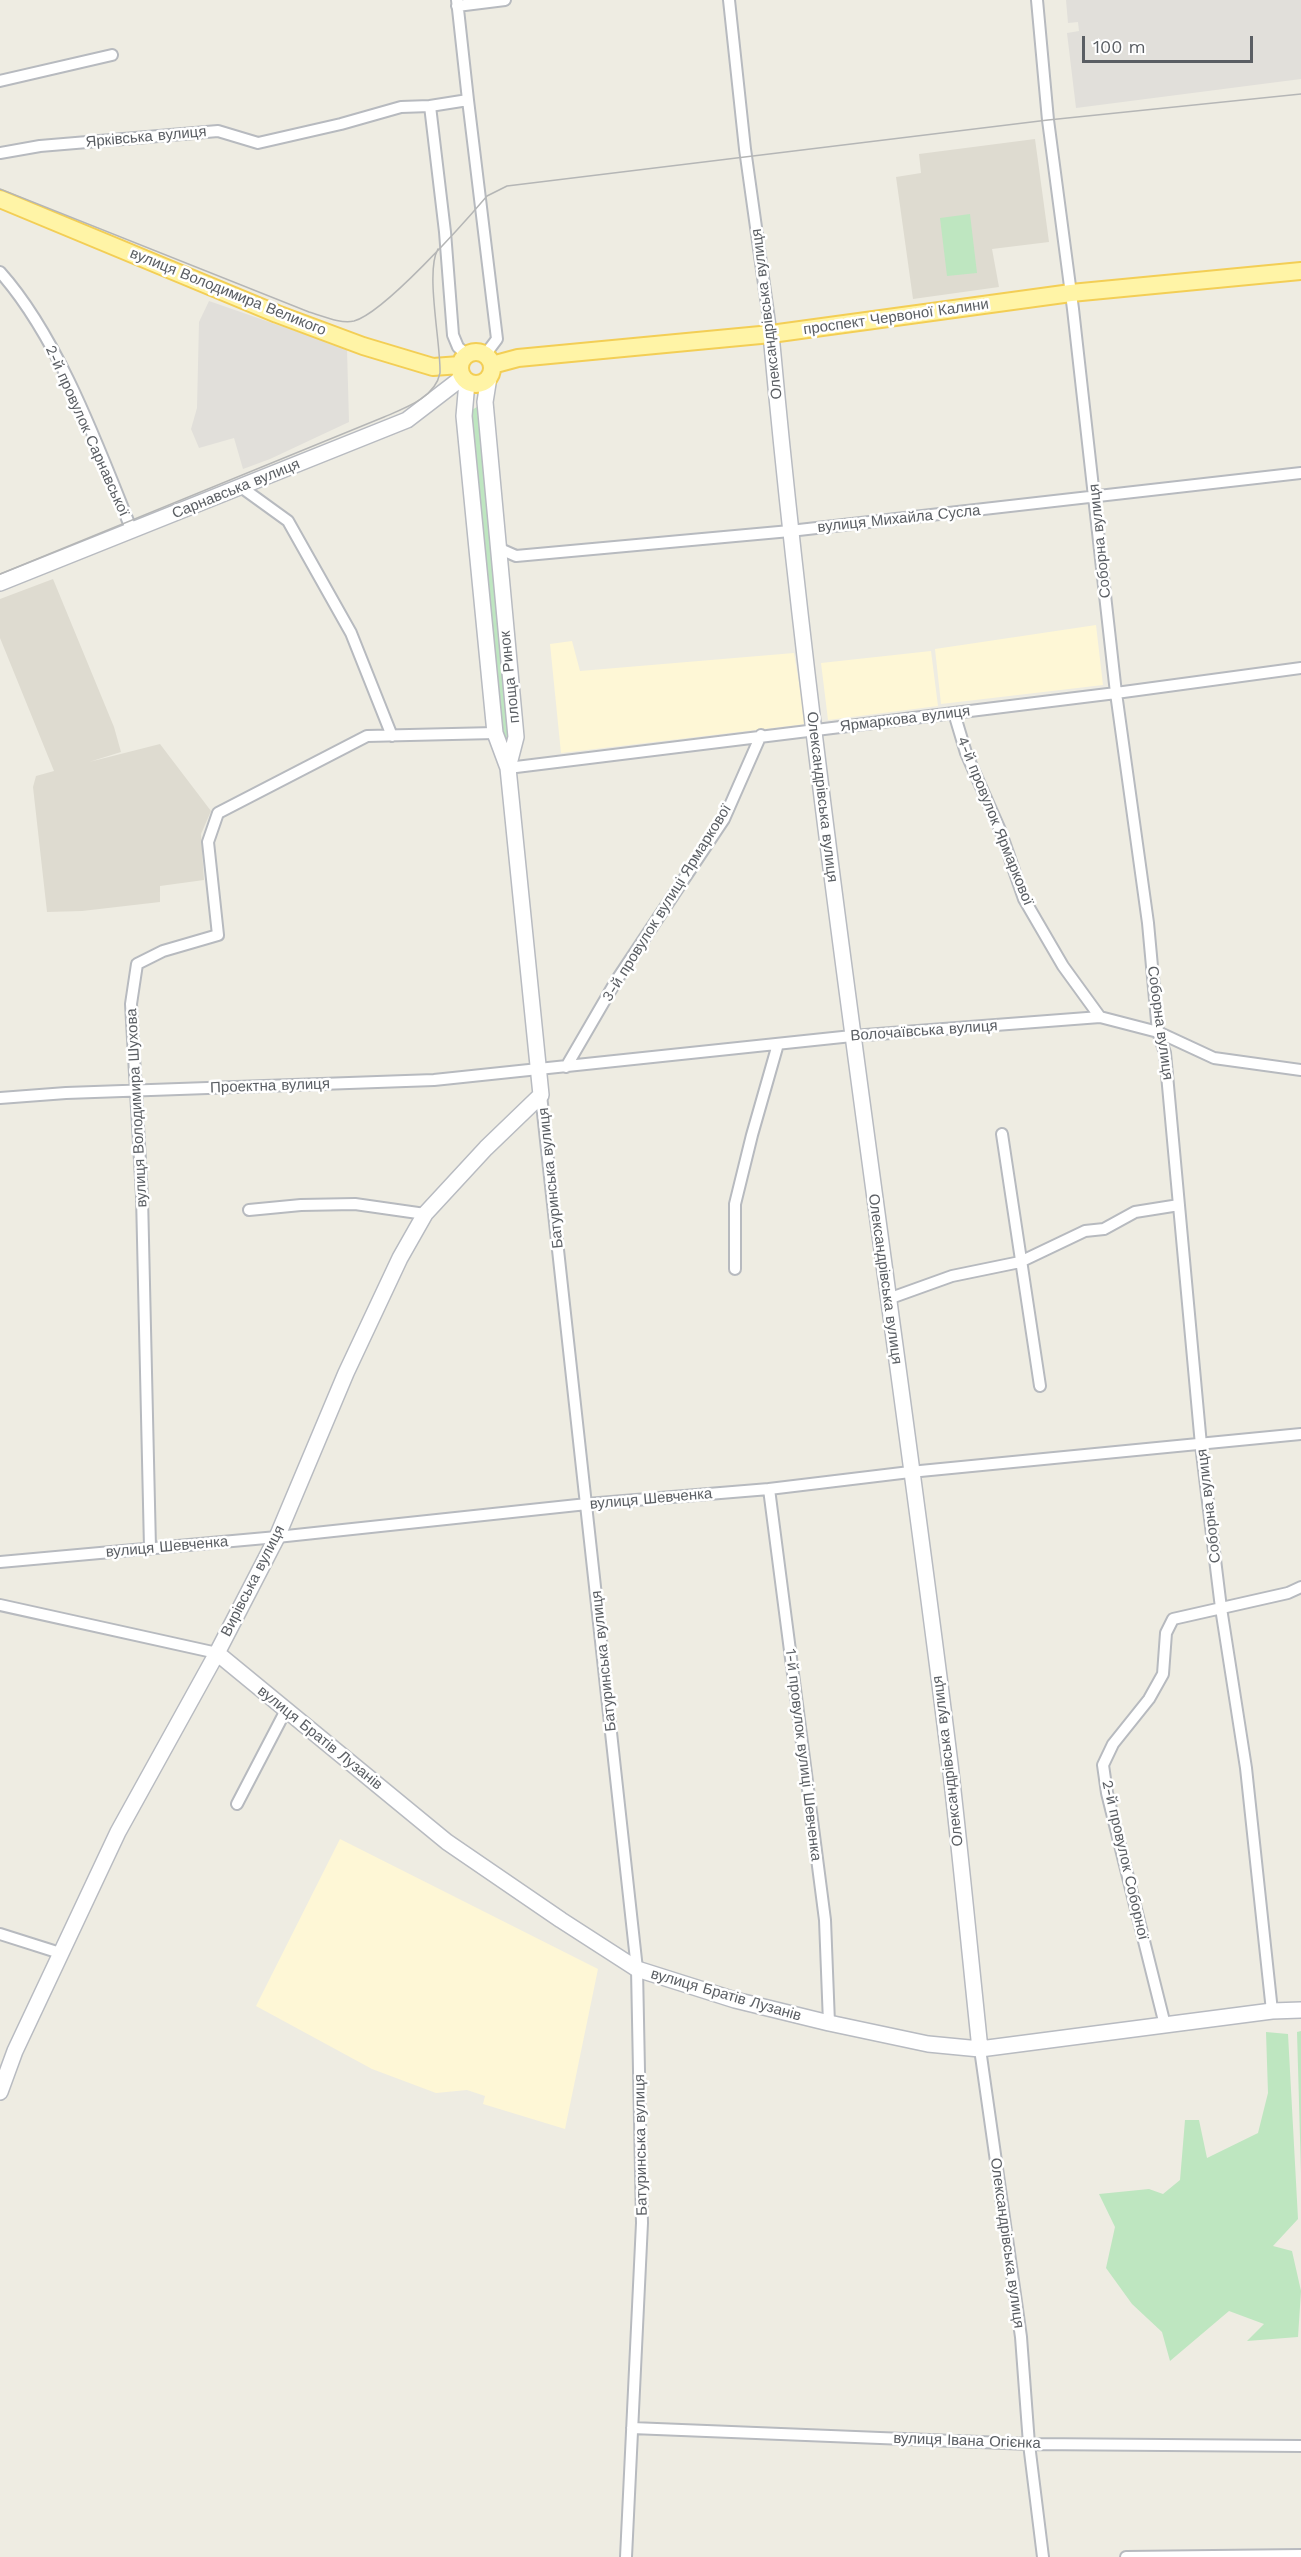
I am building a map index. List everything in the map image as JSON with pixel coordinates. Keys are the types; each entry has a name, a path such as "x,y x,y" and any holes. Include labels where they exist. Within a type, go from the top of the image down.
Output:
{"main road":[{"name":"вулиця Володимира Великого","path":"0,200 277,314 363,346 433,367 464,370"},
{"name":"проспект Червоної Калини","path":"489,366 518,358 771,334 1071,293 1301,271"},
{"name":"Олександрівська вулиця","path":"771,334 790,531 814,730 852,1035 950,1765 980,2049"},
{"path":"479,352 489,366 479,384 464,370 479,352"},
{"name":"площа Ринок","path":"489,366 485,402 516,737 508,768"},
{"name":"площа Ринок","path":"464,370 464,416 495,733 508,768"},
{"name":"Сарнавська вулиця","path":"0,584 407,420 439,398 464,370"},
{"name":"Батуринська вулиця","path":"508,768 541,1095"},
{"name":"Вирівська вулиця","path":"0,2092 15,2051 118,1832 217,1653 277,1537 346,1373 400,1258 425,1214 541,1095"},
{"name":"вулиця Братів Лузанів","path":"217,1653 447,1842 637,1969 735,2000 829,2023 928,2044 980,2049 1272,2011 1301,2010"}],"street":[{"path":"489,366 497,339 457,3 505,0"},
{"name":"Олександрівська вулиця","path":"729,0 745,149 771,334"},
{"name":"Соборна вулиця","path":"1037,0 1047,113 1071,293 1116,693 1148,923 1158,1032 1165,1053 1201,1445 1221,1608 1246,1768 1272,2011"},
{"path":"0,81 112,55"},
{"name":"Ярківська вулиця","path":"0,153 40,146 218,131 258,143 341,124 401,107 430,106 468,100"},
{"path":"430,106 445,232 453,335 464,370"},
{"name":"2-й провулок Сарнавської","path":"0,272 12,286 56,357 96,442 132,531"},
{"name":"вулиця Михайла Сусла","path":"498,548 516,556 790,531 1301,473"},
{"path":"241,487 288,522 351,633 392,736"},
{"name":"Ярмаркова вулиця","path":"508,768 1301,668"},
{"name":"4-й провулок Ярмаркової","path":"954,713 966,753 1000,830 1024,899 1063,966 1100,1017"},
{"name":"вулиця Володимира Шухова","path":"150,1548 142,1196 131,1004 137,964 164,951 218,935 208,842 218,813 367,736 495,733"},
{"name":"3-й провулок вулиці Ярмаркової","path":"566,1067 616,981 724,819 761,735"},
{"name":"Волочаївська вулиця","path":"539,1069 852,1035 1100,1017 1158,1032 1214,1058 1301,1070"},
{"path":"735,1269 735,1204 778,1044"},
{"name":"Проектна вулиця","path":"0,1098 137,1090 434,1080 539,1069"},
{"name":"Батуринська вулиця","path":"541,1095 637,1969 642,2223 626,2557"},
{"path":"1002,1134 1040,1386"},
{"path":"249,1210 301,1204 356,1204 425,1214"},
{"path":"888,1299 952,1276 1020,1262 1085,1231 1104,1229 1135,1212 1179,1205"},
{"name":"вулиця Шевченка","path":"0,1562 277,1537 587,1504 769,1489 910,1472 1301,1434"},
{"name":"1-й провулок вулиці Шевченка","path":"769,1489 825,1920 829,2023"},
{"path":"1221,1608 1288,1593 1301,1587"},
{"path":"0,1605 217,1653"},
{"name":"2-й провулок Соборної","path":"1165,2025 1107,1793 1103,1765 1113,1743 1149,1699 1163,1674 1166,1633 1173,1619 1221,1608"},
{"path":"237,1804 286,1710"},
{"path":"0,1934 60,1953"},
{"name":"Олександрівська вулиця","path":"980,2049 1021,2337 1029,2444 1043,2557"},
{"name":"вулиця Івана Огієнка","path":"632,2427 1029,2444 1301,2446"},
{"path":"1126,2557 1301,2555"}],"shaded area":[{"path":"1066,0 1301,0 1301,79 1076,108 1067,33 1079,31 1078,22 1068,23"},
{"path":"1035,139 1049,242 992,249 999,287 913,299 896,177 921,173 919,154"},
{"path":"209,301 347,349 349,422 270,459 243,469 234,438 199,448 191,429 197,408 199,322"},
{"path":"53,579 114,727 121,752 89,762 160,744 211,811 201,834 204,880 160,886 160,902 82,911 47,912 33,787 36,776 54,771 0,638 0,599"},
{"path":"1096,625 1103,685 941,704 935,649"},
{"path":"572,641 580,671 794,653 806,724 561,753 550,644"},
{"path":"931,651 938,706 828,720 821,663"},
{"path":"340,1839 598,1969 565,2129 483,2104 485,2096 467,2090 436,2093 372,2069 256,2006"}],"green space":[{"path":"970,214 977,273 947,276 940,218"},
{"path":"477,407 509,738 505,740 502,738 470,411"},
{"path":"1301,2031 1301,2173 1297,2032"},
{"path":"1266,2032 1288,2034 1298,2219 1273,2246 1292,2251 1301,2291 1298,2337 1247,2341 1264,2324 1229,2311 1170,2361 1162,2332 1132,2304 1106,2268 1115,2227 1099,2194 1149,2189 1163,2194 1180,2180 1185,2120 1199,2120 1207,2158 1258,2133 1268,2093"}],"tram line":[{"path":"0,189 309,312 349,322 367,314 384,302 423,266 487,196 507,186 1048,120 1301,94"},
{"path":"0,574 392,414 426,396 437,382 440,373 433,290 434,259 438,249"}]}
